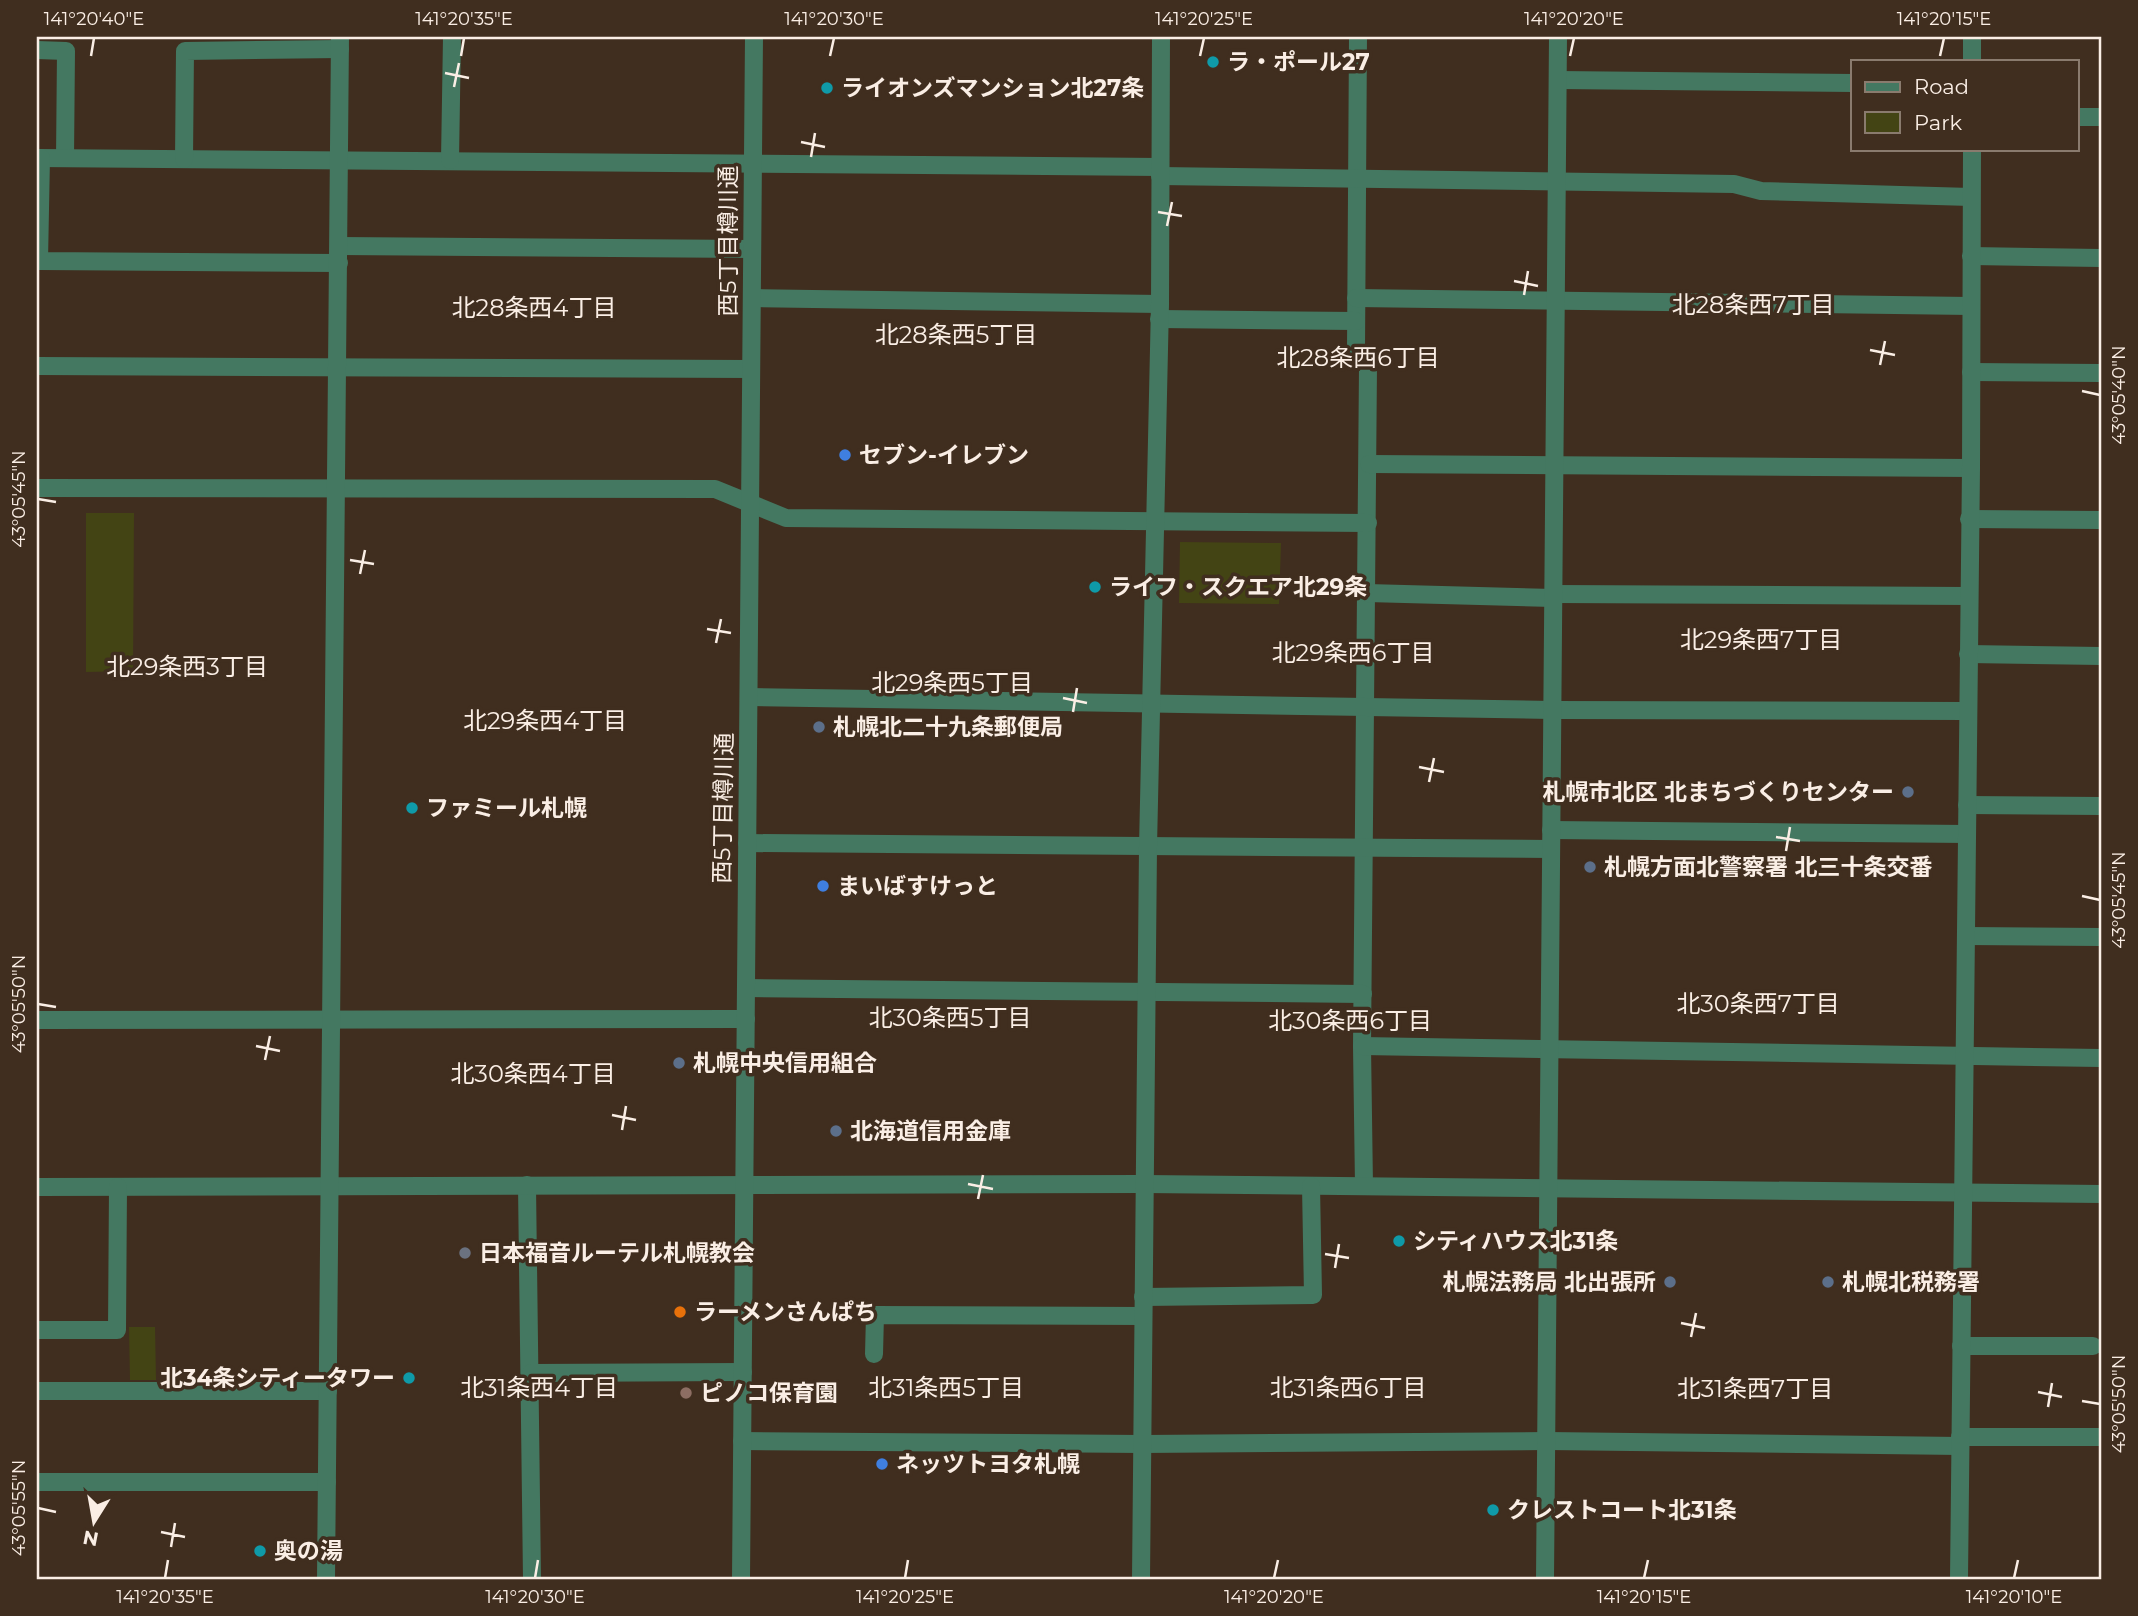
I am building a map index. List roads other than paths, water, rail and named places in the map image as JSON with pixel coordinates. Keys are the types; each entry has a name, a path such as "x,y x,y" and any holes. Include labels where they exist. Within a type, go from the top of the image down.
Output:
{"street":[{"path":"450,160 452,37"},
{"name":"西5丁目樽川通","path":"741,1579 754,37"},
{"path":"1153,1579 1139,1579 1153,522 1160,312 1161,37"},
{"path":"1358,37 1356,351 1368,367 1369,464 1362,1046 1364,1186"},
{"path":"1545,1579 1558,37"},
{"path":"1972,37 1972,60"},
{"path":"184,159 185,51 340,43 326,1579"},
{"path":"37,50 66,51 65,158"},
{"path":"1558,80 1851,83"},
{"path":"2078,117 2101,117"},
{"path":"1959,1579 1972,150"},
{"path":"752,249 39,261 39,158 450,160 1160,171 1357,178 1734,184 1761,191 1971,197"},
{"path":"1971,256 2101,258"},
{"path":"752,298 1356,321"},
{"path":"1356,298 1971,306"},
{"path":"37,366 751,369"},
{"path":"1971,372 2101,373"},
{"path":"1369,464 1971,468"},
{"path":"37,488 715,489 786,518 1368,523"},
{"path":"1969,519 2101,520"},
{"path":"1367,593 1968,596"},
{"path":"1968,654 2101,656"},
{"path":"749,697 1552,710 1968,711"},
{"path":"1967,805 2101,806"},
{"path":"1551,830 1967,834"},
{"path":"747,843 1551,849"},
{"path":"1966,936 2101,937"},
{"path":"746,988 1363,994"},
{"path":"37,1020 746,1019"},
{"path":"1362,1046 2101,1058"},
{"path":"37,1187 1144,1184 2101,1194"},
{"path":"527,1185 532,1579"},
{"path":"1143,1297 1313,1295 1311,1186"},
{"path":"37,1330 117,1330 118,1187"},
{"path":"874,1354 875,1314 1143,1317"},
{"path":"1961,1346 2093,1346"},
{"path":"531,1373 743,1373"},
{"path":"37,1391 328,1391"},
{"path":"742,1441 1142,1444 1960,1442 2101,1437"},
{"path":"37,1482 327,1482"}],"place":[{"name":"ラ・ポール27","path":"1213,62"},
{"name":"ライオンズマンション北27条","path":"827,88"},
{"name":"セブン-イレブン","path":"845,455"},
{"name":"ライフ・スクエア北29条","path":"1095,587"},
{"name":"札幌北二十九条郵便局","path":"819,727"},
{"name":"札幌市北区 北まちづくりセンター","path":"1908,792"},
{"name":"ファミール札幌","path":"412,808"},
{"name":"札幌方面北警察署 北三十条交番","path":"1590,867"},
{"name":"まいばすけっと","path":"823,886"},
{"name":"札幌中央信用組合","path":"679,1063"},
{"name":"北海道信用金庫","path":"836,1131"},
{"name":"シティハウス北31条","path":"1399,1241"},
{"name":"日本福音ルーテル札幌教会","path":"465,1253"},
{"name":"札幌法務局 北出張所","path":"1670,1282"},
{"name":"札幌北税務署","path":"1828,1282"},
{"name":"ラーメンさんぱち","path":"680,1312"},
{"name":"北34条シティータワー","path":"409,1378"},
{"name":"ピノコ保育園","path":"686,1393"},
{"name":"ネッツトヨタ札幌","path":"882,1464"},
{"name":"クレストコート北31条","path":"1493,1510"},
{"name":"奥の湯","path":"260,1551"}],"district":[{"name":"北28条西7丁目","path":"1753,305"},
{"name":"北28条西4丁目","path":"534,308"},
{"name":"北28条西5丁目","path":"956,335"},
{"name":"北28条西6丁目","path":"1358,358"},
{"name":"北29条西7丁目","path":"1761,640"},
{"name":"北29条西6丁目","path":"1353,653"},
{"name":"北29条西3丁目","path":"187,667"},
{"name":"北29条西5丁目","path":"952,683"},
{"name":"北29条西4丁目","path":"545,721"},
{"name":"北30条西7丁目","path":"1758,1004"},
{"name":"北30条西5丁目","path":"950,1018"},
{"name":"北30条西6丁目","path":"1350,1021"},
{"name":"北30条西4丁目","path":"533,1074"},
{"name":"北31条西4丁目","path":"539,1388"},
{"name":"北31条西5丁目","path":"946,1388"},
{"name":"北31条西6丁目","path":"1348,1388"},
{"name":"北31条西7丁目","path":"1755,1389"}]}
